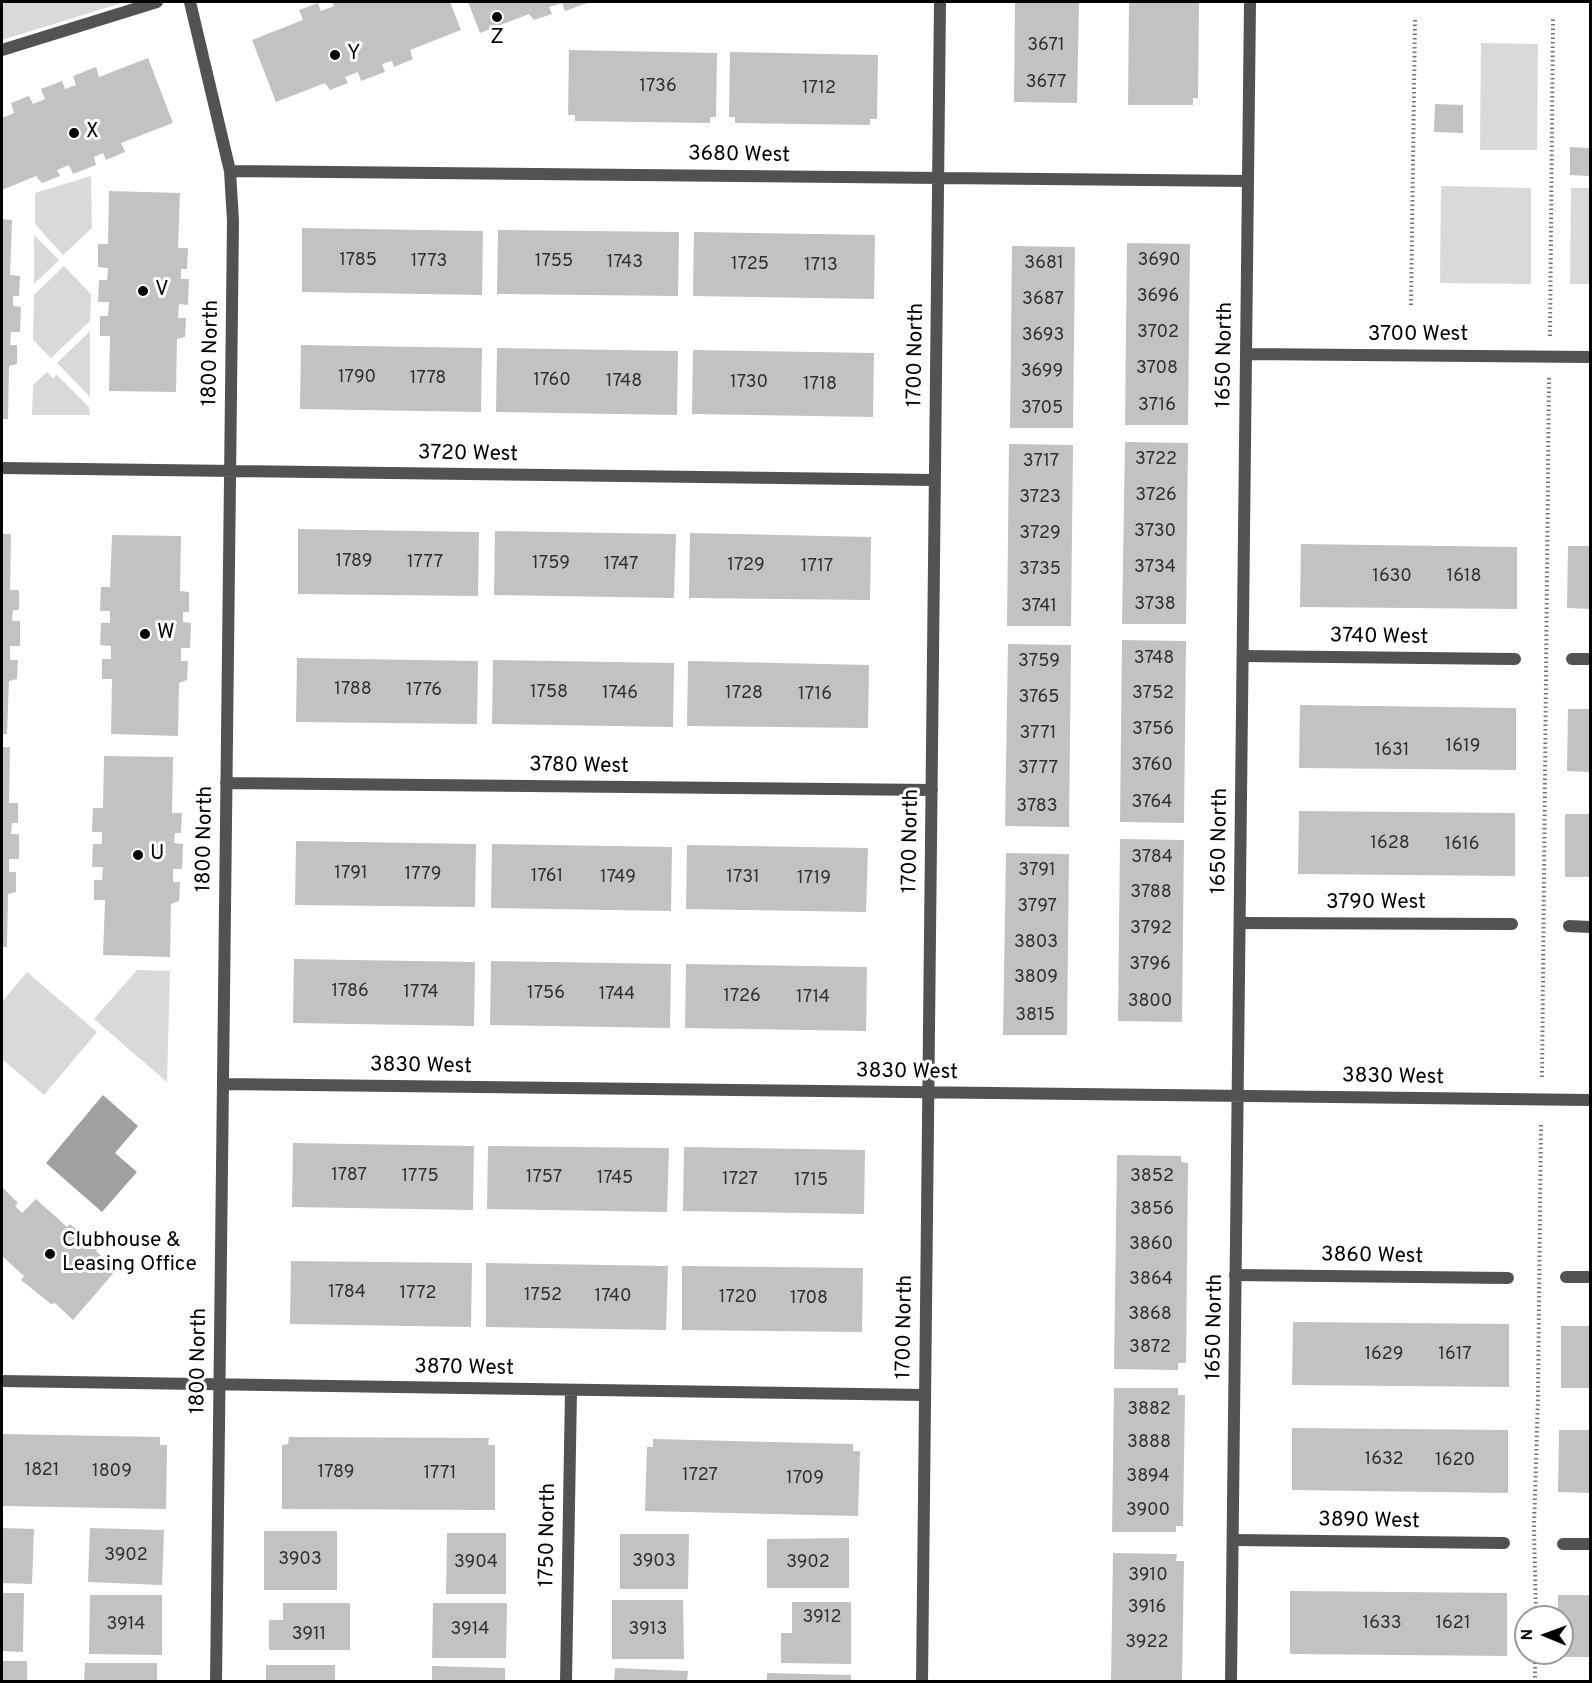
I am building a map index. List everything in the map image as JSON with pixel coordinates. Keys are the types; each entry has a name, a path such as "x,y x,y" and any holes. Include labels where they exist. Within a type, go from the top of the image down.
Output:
{"street":[{"path":"2,50 157,2"},
{"name":"1800 North","path":"190,2 230,171 233,221 216,1682"},
{"name":"1700 North","path":"922,1682 940,2"},
{"name":"1650 North","path":"1232,1682 1250,2"},
{"name":"3680 West","path":"230,171 1248,181"},
{"name":"3700 West","path":"1246,354 1590,357"},
{"name":"3720 West","path":"2,468 935,480"},
{"name":"3740 West","path":"1243,656 1515,659"},
{"path":"1572,659 1590,659"},
{"name":"3780 West","path":"226,783 932,790"},
{"name":"3790 West","path":"1240,923 1512,924"},
{"path":"1569,926 1590,927"},
{"name":"3830 West","path":"223,1084 1590,1100"},
{"name":"3860 West","path":"1236,1275 1508,1278"},
{"path":"1566,1277 1590,1277"},
{"name":"3870 West","path":"2,1381 925,1395"},
{"name":"1750 North","path":"566,1682 571,1390"},
{"name":"3890 West","path":"1233,1540 1504,1543"},
{"path":"1563,1544 1590,1544"}],"path":[{"path":"1411,305 1415,18"},
{"path":"1550,341 1553,19"},
{"path":"1542,1083 1550,373"},
{"path":"1536,1605 1534,1527 1541,1118"},
{"path":"1535,1665 1535,1682"}],"shaded area":[{"path":"2,2 125,2 2,40"},
{"path":"1481,43 1538,44 1537,150 1480,150"},
{"path":"91,176 92,228 63,255 35,224 35,193"},
{"path":"1441,186 1531,188 1531,284 1440,283"},
{"path":"1571,188 1590,188 1590,284 1570,284"},
{"path":"34,235 59,260 34,284"},
{"path":"64,266 91,294 90,321 51,358 33,340 34,295"},
{"path":"90,331 90,397 57,363"},
{"path":"47,372 53,378 57,375 89,407 90,415 32,415 33,385"},
{"path":"137,970 170,971 167,1082 94,1019"},
{"path":"27,972 97,1032 44,1095 2,1059 2,1002"},
{"path":"103,1095 138,1126 115,1153 137,1172 102,1212 46,1163"}],"building":[{"name":"Y","path":"332,2 450,2 461,30 410,50 413,59 394,67 392,61 382,64 385,72 361,81 358,72 345,77 348,83 330,90 325,83 276,102 252,40 303,20 299,10 318,3 321,11 334,6"},
{"name":"Z","path":"468,2 590,2 565,11 562,3 549,7 552,14 534,20 529,14 480,33"},
{"path":"1015,2 1079,2 1077,103 1014,102"},
{"path":"1129,2 1199,2 1198,98 1193,98 1193,105 1128,105"},
{"path":"569,50 717,53 716,117 710,117 710,123 575,121 575,115 568,115"},
{"path":"730,52 878,55 877,119 870,119 870,125 735,123 735,117 729,117"},
{"name":"X","path":"148,58 173,123 121,143 125,152 106,160 103,153 94,157 96,165 73,174 69,165 57,170 60,176 42,183 36,176 2,190 2,118 14,113 11,103 29,96 33,104 45,99 41,89 62,81 65,89 76,85 73,76 96,67 99,77"},
{"path":"1435,104 1463,105 1463,133 1434,132"},
{"path":"1570,147 1590,148 1590,176 1570,175"},
{"name":"V","path":"109,191 180,193 178,248 188,248 187,269 181,269 181,279 189,279 188,305 179,304 178,318 186,318 185,337 177,339 176,392 109,391 110,336 100,336 100,316 108,316 109,302 98,302 99,280 107,280 108,268 98,267 98,244 108,244"},
{"path":"2,219 12,220 10,275 20,276 19,296 13,296 13,306 21,307 20,332 11,332 10,345 17,345 17,364 9,366 8,419 2,419"},
{"path":"302,228 483,231 482,295 302,292"},
{"path":"498,230 679,232 678,296 497,294"},
{"path":"694,232 875,235 874,299 693,296"},
{"path":"1127,243 1190,244 1188,425 1125,425"},
{"path":"1012,246 1075,247 1073,428 1010,428"},
{"path":"301,345 482,348 481,412 300,409"},
{"path":"497,348 678,351 677,415 496,412"},
{"path":"693,350 874,353 873,417 692,414"},
{"path":"1125,442 1188,443 1186,624 1122,624"},
{"path":"1009,444 1073,445 1071,626 1007,626"},
{"path":"298,529 479,532 478,596 298,594"},
{"path":"495,531 676,534 674,598 494,595"},
{"path":"690,533 871,537 870,600 689,598"},
{"path":"2,534 11,534 10,590 19,590 19,610 13,610 12,621 20,621 20,646 10,646 10,660 18,660 17,679 9,681 7,734 2,734"},
{"name":"W","path":"112,535 181,536 180,591 189,592 189,612 183,612 183,622 191,623 190,648 181,648 181,661 188,661 187,680 179,683 178,736 111,734 112,679 102,679 102,659 111,659 111,646 100,645 101,623 110,623 110,611 100,611 101,587 110,587"},
{"path":"1301,544 1517,547 1517,609 1300,607"},
{"path":"1568,546 1590,546 1590,609 1567,608"},
{"path":"1122,640 1186,641 1184,823 1120,822"},
{"path":"1008,644 1071,645 1069,827 1005,826"},
{"path":"297,658 478,661 477,724 296,722"},
{"path":"493,660 674,663 673,727 492,724"},
{"path":"688,661 869,665 868,728 687,726"},
{"path":"1300,705 1516,708 1516,770 1299,768"},
{"path":"1568,709 1590,709 1590,772 1567,771"},
{"path":"2,747 10,747 9,803 18,803 18,823 12,823 11,834 19,834 19,859 9,859 9,872 16,872 16,892 8,894 7,947 2,947"},
{"name":"U","path":"104,756 173,757 172,813 182,813 181,833 175,833 174,843 183,844 182,869 173,869 173,882 180,882 179,901 171,904 170,957 103,955 105,900 94,900 94,880 102,880 103,867 92,867 93,844 102,844 102,832 92,832 93,808 103,808"},
{"path":"1299,811 1515,813 1515,876 1298,874"},
{"path":"1565,814 1590,814 1590,877 1565,877"},
{"path":"1120,839 1184,840 1182,1022 1118,1021"},
{"path":"296,841 476,844 475,907 295,905"},
{"path":"492,844 672,847 671,911 491,908"},
{"path":"687,845 868,848 866,912 686,909"},
{"path":"1006,853 1069,854 1067,1035 1003,1035"},
{"path":"294,959 475,962 474,1026 293,1023"},
{"path":"491,961 671,964 670,1028 490,1025"},
{"path":"686,964 867,967 866,1031 685,1028"},
{"path":"293,1143 474,1146 473,1210 292,1207"},
{"path":"488,1146 669,1148 667,1212 487,1209"},
{"path":"684,1147 865,1150 864,1214 683,1211"},
{"path":"1117,1155 1181,1156 1181,1162 1188,1163 1186,1363 1178,1363 1178,1370 1114,1369"},
{"name":"Clubhouse & Leasing Office","path":"2,1187 18,1203 15,1206 22,1213 36,1199 67,1227 70,1224 99,1248 96,1251 116,1270 73,1320 55,1303 51,1304 21,1280 24,1276 2,1256"},
{"path":"291,1261 472,1263 471,1327 290,1324"},
{"path":"486,1263 668,1266 666,1330 486,1327"},
{"path":"682,1266 863,1268 862,1332 682,1330"},
{"path":"1293,1322 1509,1324 1509,1387 1292,1385"},
{"path":"1561,1326 1590,1326 1590,1388 1561,1388"},
{"path":"1114,1388 1178,1388 1178,1395 1185,1395 1183,1526 1176,1526 1176,1532 1112,1532"},
{"path":"1292,1428 1508,1430 1508,1493 1292,1490"},
{"path":"1559,1430 1590,1430 1590,1493 1558,1492"},
{"path":"2,1434 160,1437 160,1445 167,1445 166,1509 2,1506"},
{"path":"289,1437 489,1438 488,1445 495,1445 495,1510 282,1509 282,1445 288,1444"},
{"path":"653,1439 853,1444 853,1451 860,1451 858,1516 645,1511 647,1447 653,1447"},
{"path":"2,1528 34,1529 32,1584 2,1583"},
{"path":"90,1528 164,1530 162,1585 88,1582"},
{"path":"264,1531 337,1531 337,1590 264,1590"},
{"path":"447,1533 506,1533 506,1594 446,1594"},
{"path":"620,1534 689,1534 688,1589 620,1589"},
{"path":"849,1538 849,1588 767,1588 767,1539"},
{"path":"1113,1553 1177,1554 1176,1561 1184,1561 1182,1682 1111,1682"},
{"path":"1290,1591 1507,1593 1507,1656 1290,1654"},
{"path":"2,1593 24,1593 23,1652 2,1651"},
{"path":"90,1595 162,1595 162,1655 89,1654"},
{"path":"1558,1595 1590,1595 1590,1657 1574,1657 1574,1605 1558,1605"},
{"path":"612,1600 683,1600 684,1659 612,1659"},
{"path":"792,1602 851,1602 851,1664 781,1663 781,1633 792,1633"},
{"path":"283,1603 350,1603 350,1650 269,1650 269,1620 283,1620"},
{"path":"433,1603 507,1603 506,1658 432,1658"},
{"path":"2,1661 27,1661 27,1682 2,1682"},
{"path":"85,1663 157,1663 157,1682 84,1682"},
{"path":"266,1665 335,1665 335,1682 266,1682"},
{"path":"432,1666 505,1668 505,1682 432,1682"},
{"path":"615,1668 688,1671 687,1682 614,1682"},
{"path":"767,1673 851,1675 851,1682 767,1682"}],"place":[{"name":"Z","path":"497,17"},
{"name":"Y","path":"335,55"},
{"name":"X","path":"74,133"},
{"name":"V","path":"143,291"},
{"name":"W","path":"145,634"},
{"name":"U","path":"138,855"},
{"name":"Clubhouse & Leasing Office","path":"50,1254"}]}
